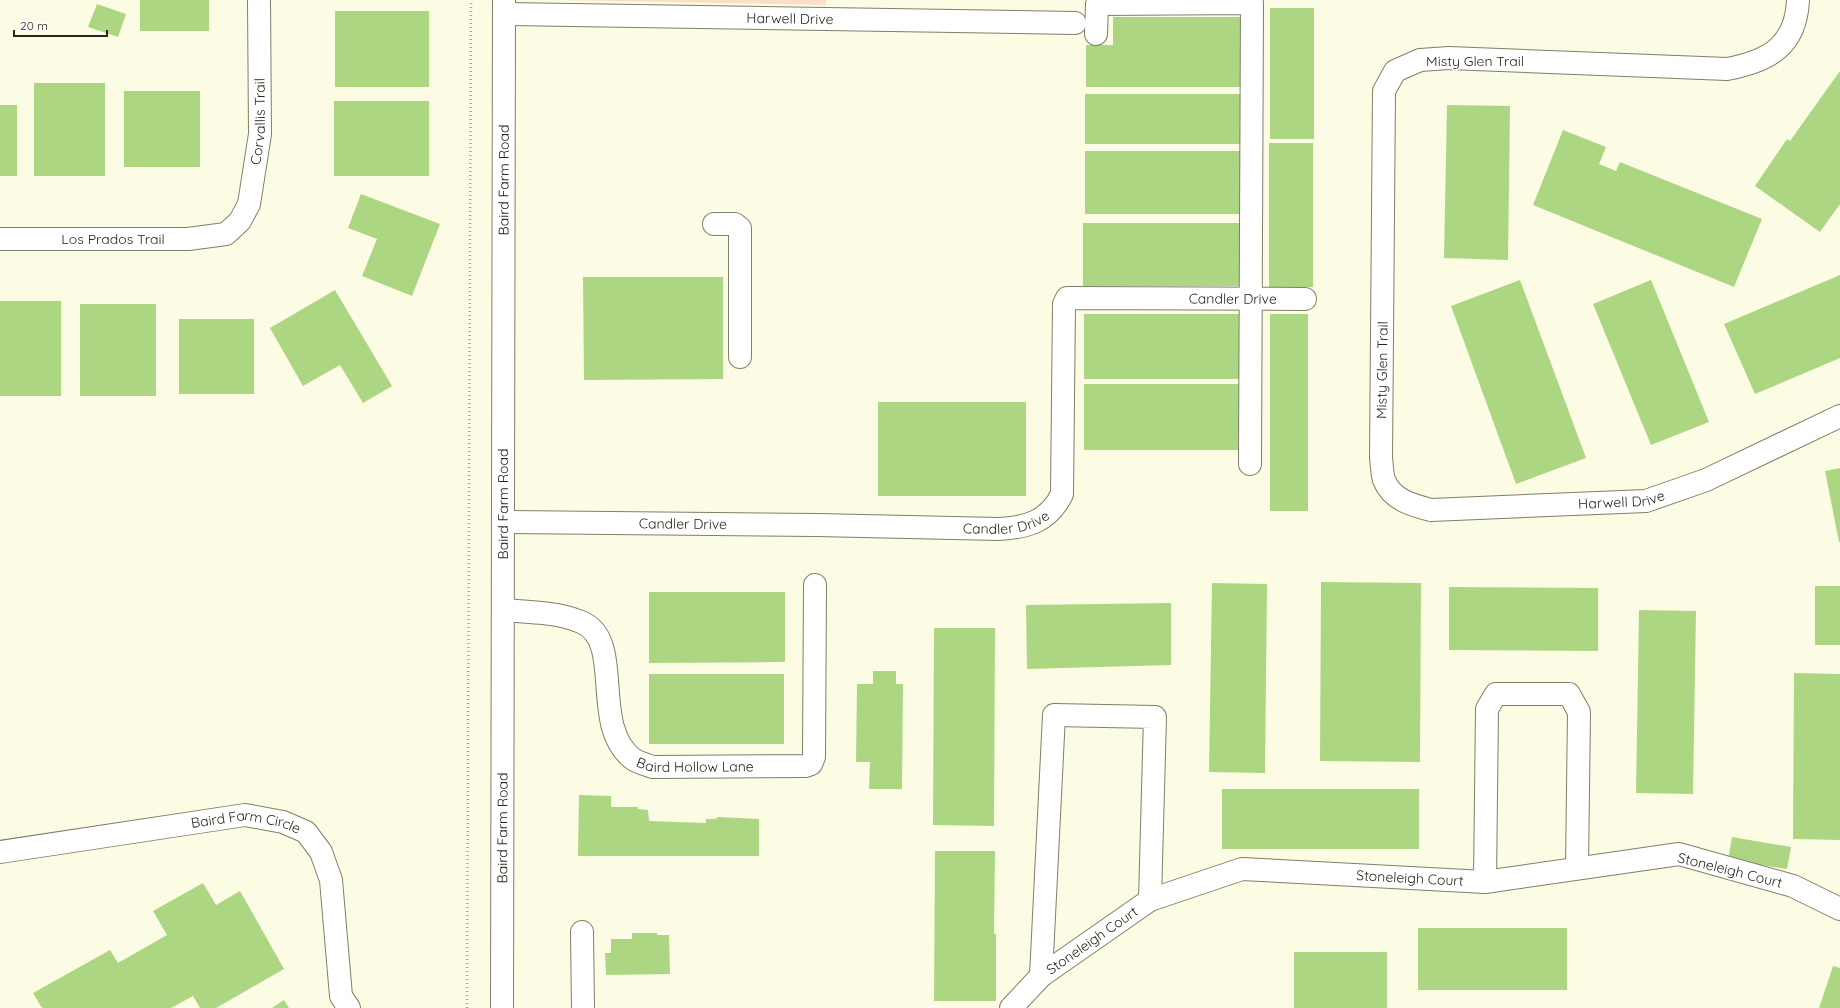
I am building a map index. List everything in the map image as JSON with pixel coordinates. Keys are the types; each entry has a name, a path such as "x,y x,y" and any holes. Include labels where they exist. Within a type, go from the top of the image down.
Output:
{"street":[{"name":"Corvallis Trail","path":"226,234 240,221 249,204 260,134 259,0"},
{"name":"Misty Glen Trail","path":"1391,490 1384,480 1381,458 1384,91 1394,70 1420,60 1449,58 1727,70 1745,66 1766,58 1782,46 1792,30 1797,15 1798,0"},
{"path":"1096,34 1097,4 1252,3 1250,464"},
{"name":"Harwell Drive","path":"504,7 1075,23"},
{"name":"Baird Farm Road","path":"502,1008 504,7"},
{"path":"714,224 735,224 740,228 740,357"},
{"name":"Los Prados Trail","path":"0,239 188,239 226,234"},
{"name":"Candler Drive","path":"503,522 817,525 998,529 1015,529 1030,525 1045,516 1057,505 1062,494 1064,304 1067,298 1305,299"},
{"name":"Harwell Drive","path":"1391,490 1405,503 1431,510 1646,501 1706,480 1840,416"},
{"name":"Baird Hollow Lane","path":"503,610 544,613 583,622 596,633 602,644 606,658 606,688 613,731 619,742 633,759 653,768 805,766 811,764 814,757 815,585"},
{"path":"1485,882 1487,710 1496,694 1570,694 1579,712 1577,868"},
{"path":"1041,976 1054,715 1155,717 1150,900"},
{"name":"Baird Farm Circle","path":"0,852 245,815 283,822 306,832 321,852 332,880 341,996 349,1008"},
{"name":"Stoneleigh Court","path":"1011,1008 1041,976 1150,900 1242,870 1485,882 1679,854 1793,886 1840,909"},
{"path":"582,932 583,1008"}],"path":[{"path":"467,1008 471,0"}],"shaded area":[{"path":"556,0 826,0 826,5"}],"building":[{"path":"140,0 209,0 209,31 140,31"},
{"path":"97,4 126,14 118,37 88,27"},
{"path":"1270,8 1314,8 1314,139 1270,139"},
{"path":"335,11 429,11 429,87 335,87"},
{"path":"1113,17 1241,17 1241,87 1086,87 1086,45 1113,45"},
{"path":"1840,71 1840,204 1820,232 1755,186 1787,139 1790,141"},
{"path":"34,83 105,83 105,176 34,176"},
{"path":"124,91 200,91 200,167 124,167"},
{"path":"1085,94 1242,94 1242,144 1085,144"},
{"path":"334,101 429,101 429,176 334,176"},
{"path":"0,105 17,105 17,176 0,176"},
{"path":"1447,105 1510,106 1508,260 1444,258"},
{"path":"1563,130 1606,147 1599,164 1616,171 1620,162 1762,219 1734,287 1533,205"},
{"path":"1269,143 1313,143 1313,287 1269,287"},
{"path":"1085,151 1242,151 1242,214 1085,214"},
{"path":"361,194 440,224 412,296 362,276 377,239 348,228"},
{"path":"1083,223 1241,223 1241,286 1083,286"},
{"path":"1840,275 1840,358 1755,394 1724,324"},
{"path":"583,277 723,277 723,379 584,380"},
{"path":"1520,280 1586,458 1516,484 1451,306"},
{"path":"1651,280 1709,422 1651,445 1593,304"},
{"path":"335,290 392,386 363,403 340,365 303,386 270,328"},
{"path":"0,301 61,301 61,396 0,396"},
{"path":"80,304 156,304 156,396 80,396"},
{"path":"1084,314 1241,314 1241,379 1084,379"},
{"path":"1270,314 1308,314 1308,511 1270,511"},
{"path":"179,319 254,319 254,394 179,394"},
{"path":"1084,384 1240,384 1240,450 1084,450"},
{"path":"878,402 1026,402 1026,496 878,496"},
{"path":"1840,468 1840,542 1839,542 1825,471"},
{"path":"1321,582 1421,583 1420,762 1320,761"},
{"path":"1212,583 1267,584 1265,773 1209,772"},
{"path":"1815,586 1840,586 1840,645 1815,645"},
{"path":"1449,587 1598,588 1598,651 1449,650"},
{"path":"649,592 785,592 785,662 649,663"},
{"path":"1171,603 1171,665 1027,669 1026,605"},
{"path":"1639,610 1696,611 1693,794 1636,793"},
{"path":"934,628 995,628 994,826 933,825"},
{"path":"873,671 896,671 896,684 903,684 902,789 869,789 870,762 856,762 857,684 873,684"},
{"path":"1794,673 1840,674 1840,840 1793,839"},
{"path":"649,674 784,674 784,744 649,744"},
{"path":"1222,789 1419,789 1419,849 1222,849"},
{"path":"579,795 611,796 611,807 638,807 638,809 648,810 649,821 706,823 706,819 715,819 718,817 759,819 759,856 578,856"},
{"path":"1732,837 1791,847 1787,869 1728,860"},
{"path":"935,851 995,851 994,934 996,934 996,1001 934,1001"},
{"path":"203,883 216,905 240,891 284,969 216,1008 200,1008 193,996 171,1008 42,1008 33,993 110,950 118,963 167,935 153,911"},
{"path":"1418,928 1567,928 1567,990 1418,990"},
{"path":"632,933 657,933 657,935 669,935 670,974 606,975 605,953 611,953 611,939 632,939"},
{"path":"1294,952 1387,952 1387,1008 1294,1008"},
{"path":"1833,966 1840,968 1840,1008 1819,1008"},
{"path":"284,1000 289,1008 272,1008"}]}
